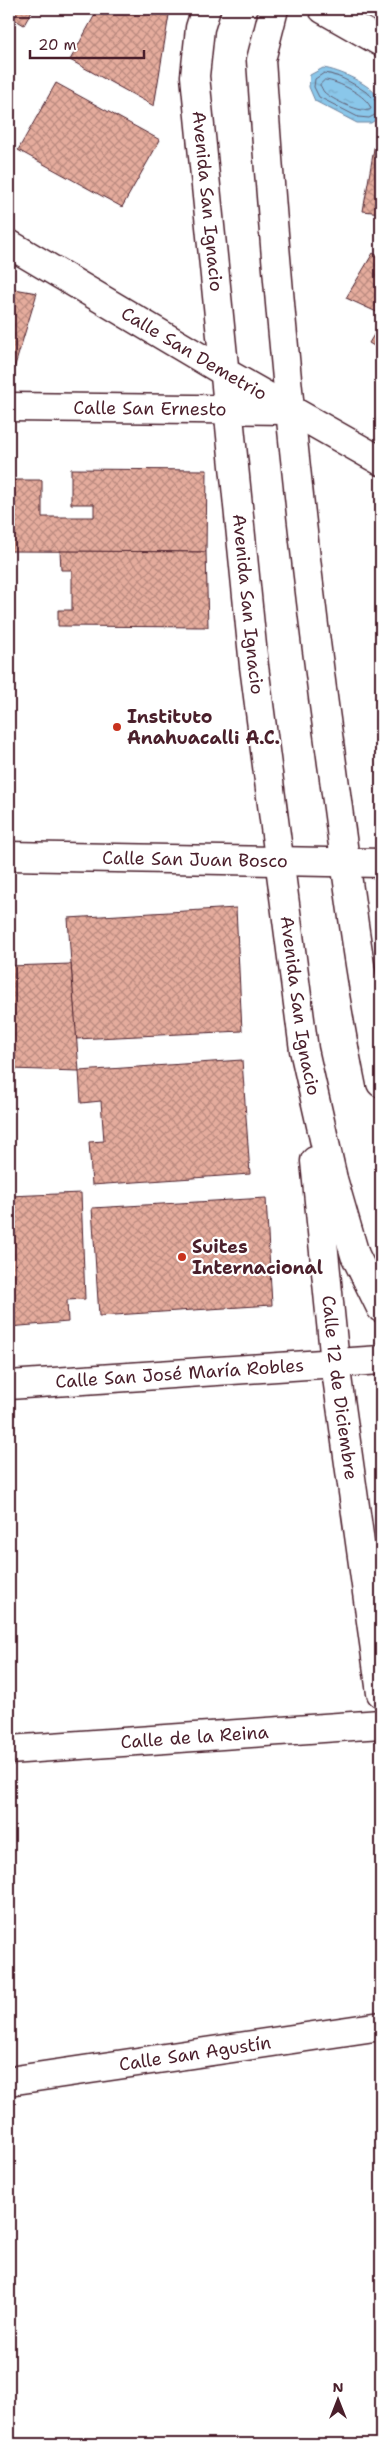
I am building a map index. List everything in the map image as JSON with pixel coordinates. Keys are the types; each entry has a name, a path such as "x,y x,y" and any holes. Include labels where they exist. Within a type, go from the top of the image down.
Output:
{"street":[{"name":"Avenida San Ignacio","path":"206,9 200,28 196,76 254,666 304,1050 333,1179 355,1254 381,1308"},
{"path":"274,9 261,60 291,410 312,620 367,1015 381,1083"},
{"path":"323,9 381,42"},
{"name":"Calle San Demetrio","path":"9,244 226,373 381,461"},
{"name":"Calle San Ernesto","path":"9,407 291,410"},
{"name":"Calle San Juan Bosco","path":"9,856 381,863"},
{"name":"Calle 12 de Diciembre","path":"304,1050 335,1363 381,1694"},
{"name":"Calle San José María Robles","path":"9,1385 381,1360"},
{"name":"Calle de la Reina","path":"9,1750 381,1724"},
{"name":"Calle San Agustín","path":"9,2081 381,2026"}],"water":[{"path":"323,68 346,75 370,89 380,100 381,116 371,123 357,123 315,101 309,87 310,75"}],"building":[{"path":"9,9 33,9 24,25 9,16"},
{"path":"98,9 170,9 154,106 70,60"},
{"path":"56,83 160,140 122,207 18,150"},
{"path":"375,143 381,143 381,213 363,211"},
{"path":"373,253 381,258 381,314 346,298"},
{"path":"9,288 37,293 10,382 9,382"},
{"path":"381,323 381,350 369,343"},
{"path":"71,469 207,470 206,552 9,551 9,480 42,480 42,517 94,517 94,504 71,504"},
{"path":"60,551 206,552 208,627 58,626 58,610 72,610 72,570 61,570"},
{"path":"236,908 242,1031 76,1039 68,918"},
{"path":"71,964 79,1071 9,1069 9,966"},
{"path":"242,1060 250,1174 92,1185 89,1142 104,1141 101,1101 81,1103 79,1071"},
{"path":"81,1193 85,1299 67,1300 68,1322 9,1327 9,1196"},
{"name":"Suites Internacional","path":"266,1198 272,1305 99,1316 92,1208"}],"place":[{"name":"Instituto Anahuacalli A.C.","path":"117,727"},
{"name":"Suites Internacional","path":"182,1257"}]}
